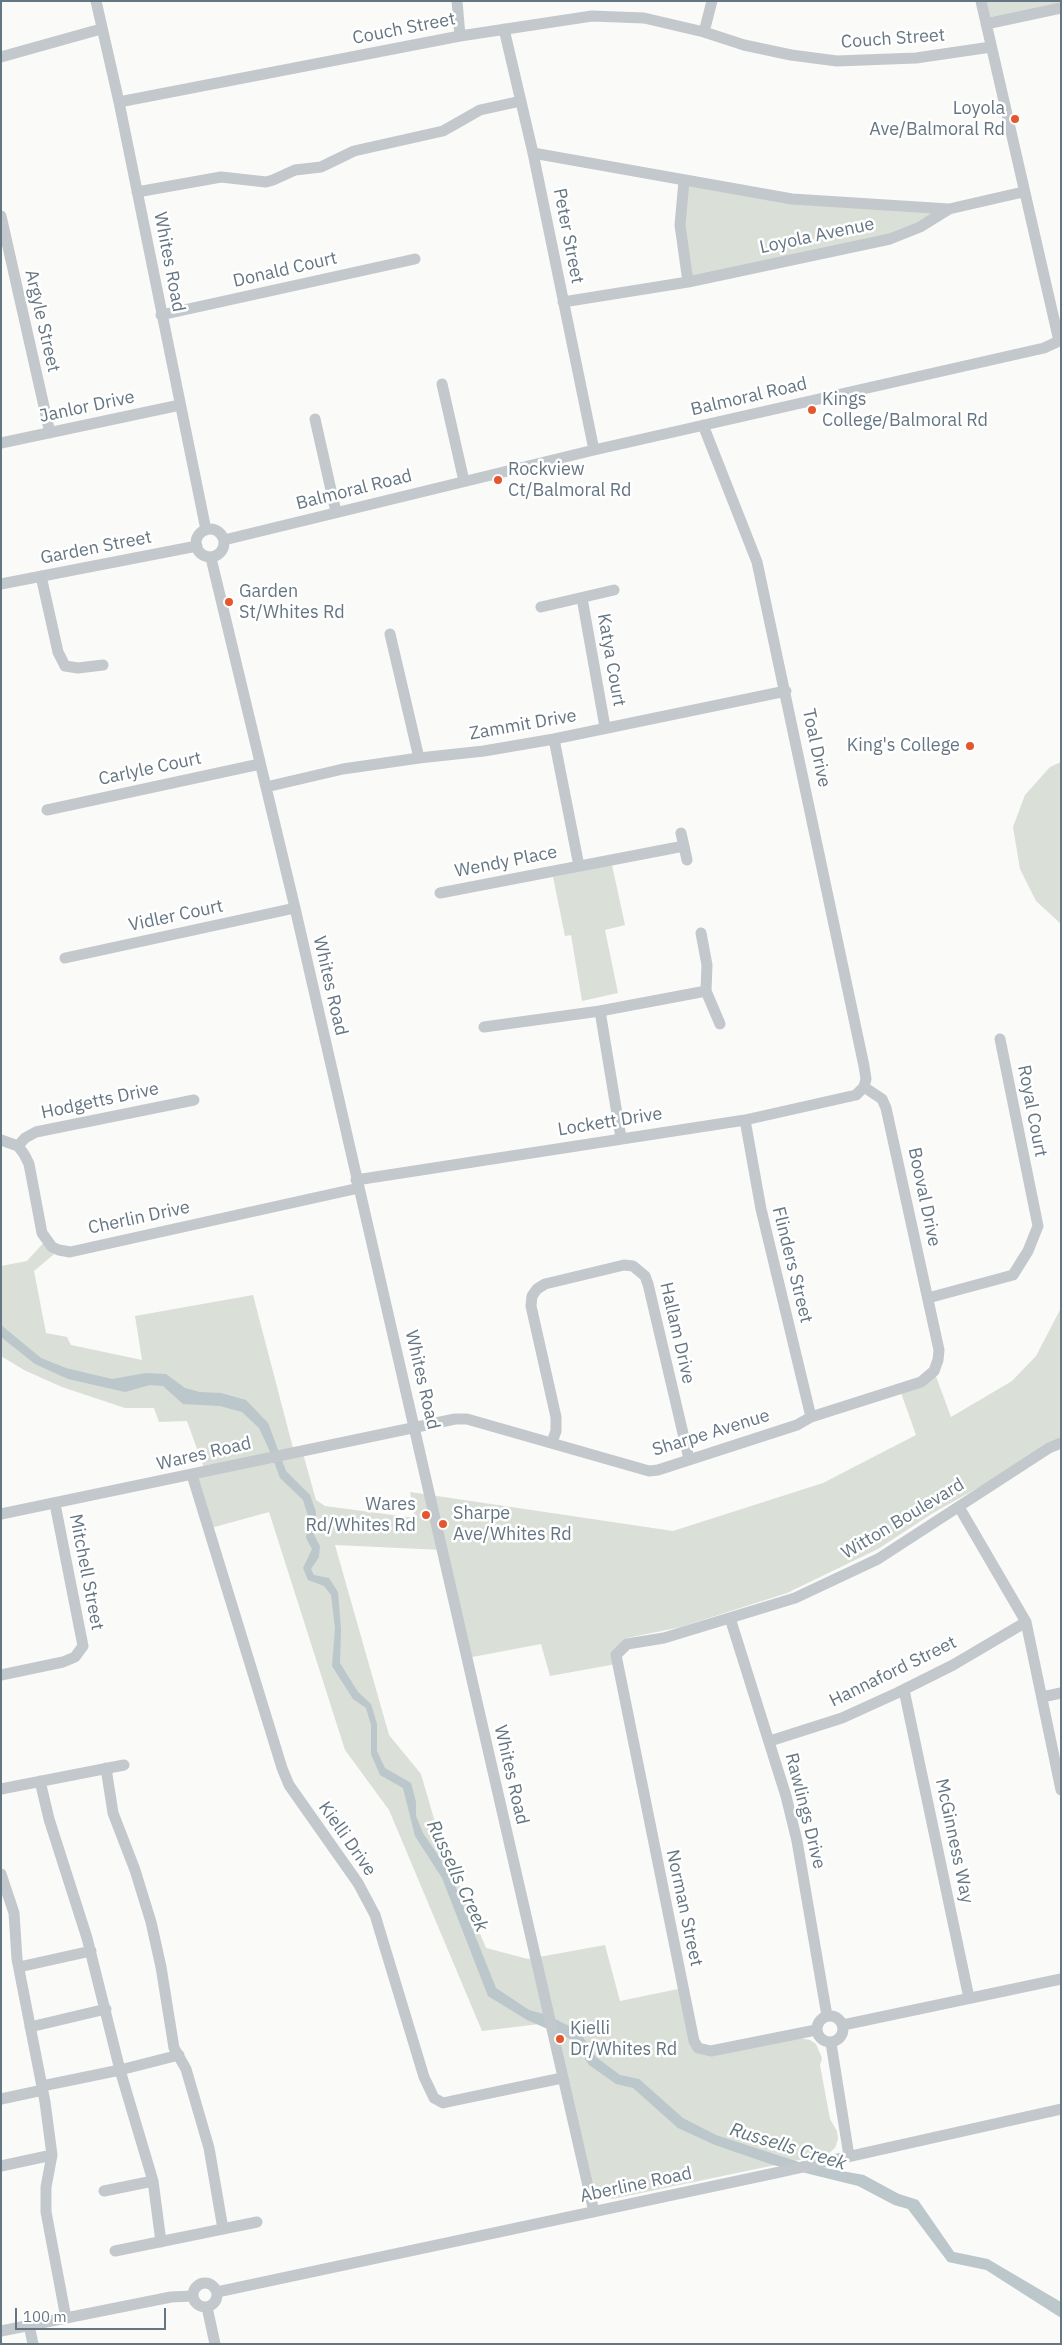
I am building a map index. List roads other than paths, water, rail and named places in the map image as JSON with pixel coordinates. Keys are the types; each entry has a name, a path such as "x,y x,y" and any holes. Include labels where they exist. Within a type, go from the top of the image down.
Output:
{"street":[{"name":"Whites Road","path":"96,1 119,102 206,530"},
{"path":"457,1 460,36"},
{"path":"704,32 712,1"},
{"name":"Balmoral Road","path":"224,540 594,450 1044,348 1060,341 1023,192 981,1"},
{"path":"986,24 1061,8"},
{"name":"Couch Street","path":"119,102 460,36 592,16 644,18 704,32 744,45 837,61 916,58 992,47"},
{"path":"1,57 101,28"},
{"name":"Peter Street","path":"504,29 533,153 594,450"},
{"path":"137,192 221,177 266,182 295,170 321,167 354,151 443,131 480,110 521,101"},
{"name":"Loyola Avenue","path":"533,153 792,199 949,209 1023,192"},
{"path":"684,181 680,225 688,282"},
{"name":"Loyola Avenue","path":"563,302 688,282 890,239 920,227 949,209"},
{"name":"Argyle Street","path":"1,216 50,433"},
{"name":"Donald Court","path":"161,315 415,259"},
{"path":"442,384 464,481"},
{"name":"Janlor Drive","path":"1,443 180,406"},
{"path":"315,419 336,512"},
{"name":"Toal Drive","path":"703,425 754,548 866,1073 864,1087"},
{"path":"206,530 217,531 224,540 223,550 220,554 210,558 201,554 197,546 198,536 206,530"},
{"name":"Garden Street","path":"1,584 197,546"},
{"name":"Whites Road","path":"210,558 295,908 357,1184 415,1426 552,2036 594,2212"},
{"path":"41,576 58,652 65,666 78,668 103,665"},
{"name":"Katya Court","path":"540,607 614,590"},
{"name":"Katya Court","path":"582,598 605,728"},
{"path":"390,634 419,758"},
{"name":"Zammit Drive","path":"266,787 343,769 484,751 554,739 786,691"},
{"name":"Wendy Place","path":"554,739 579,866"},
{"name":"Carlyle Court","path":"47,810 260,764"},
{"path":"681,833 687,860"},
{"name":"Wendy Place","path":"440,892 684,846"},
{"name":"Vidler Court","path":"65,958 295,908"},
{"path":"701,933 707,965 706,991 720,1024"},
{"path":"484,1027 600,1010 706,991"},
{"path":"600,1010 621,1138"},
{"name":"Royal Court","path":"928,1298 1013,1275 1028,1251 1038,1226 1000,1039"},
{"name":"Lockett Drive","path":"357,1184 621,1138 745,1120 856,1095 864,1087"},
{"name":"Booval Drive","path":"864,1087 882,1099 886,1108 934,1324"},
{"name":"Hodgetts Drive","path":"18,1146 25,1138 36,1132 194,1100"},
{"name":"Flinders Street","path":"745,1120 761,1209 811,1417"},
{"path":"1,1140 18,1146"},
{"name":"Cherlin Drive","path":"18,1146 29,1164 42,1233 52,1247 70,1252 357,1184"},
{"name":"Hallam Drive","path":"552,1442 556,1431 556,1417 532,1306 532,1296 537,1289 551,1282 624,1265 633,1266 639,1269 648,1284 689,1459"},
{"name":"Sharpe Avenue","path":"415,1426 467,1419 648,1471 658,1470 797,1425 811,1417 896,1392 921,1382 934,1371 938,1360 934,1324"},
{"name":"Wares Road","path":"1,1514 192,1475 289,1452 415,1426"},
{"name":"Witton Boulevard","path":"616,1655 627,1644 664,1638 795,1598 878,1559 1061,1442"},
{"name":"Kielli Drive","path":"192,1475 282,1768 289,1785 354,1876 375,1915 429,2090 434,2098 443,2103 562,2078"},
{"name":"Mitchell Street","path":"1,1675 63,1662 75,1657 81,1652 83,1646 55,1504"},
{"path":"959,1507 1026,1622 1061,1790"},
{"name":"Rawlings Drive","path":"730,1618 770,1741 797,1841 827,2016"},
{"name":"Hannaford Street","path":"770,1741 842,1718 904,1690 952,1665 1026,1622"},
{"name":"Norman Street","path":"616,1655 694,2041 698,2048 711,2051 816,2030"},
{"name":"McGinness Way","path":"904,1690 969,1998"},
{"path":"1042,1697 1061,1693"},
{"path":"1,1789 124,1765"},
{"path":"106,1768 115,1820 135,1870 151,1922 161,1967 172,2039 186,2069 209,2148 223,2229"},
{"path":"40,1781 48,1819 91,1952 120,2070 153,2181 161,2242"},
{"path":"1,1874 14,1913 19,1967 42,2088 52,2155 46,2187 47,2221 66,2318"},
{"path":"19,1967 91,1952"},
{"path":"843,2025 1061,1979"},
{"path":"30,2027 106,2010"},
{"path":"831,2043 822,2040 816,2030 819,2021 827,2016 835,2017 843,2025"},
{"path":"831,2043 840,2037 843,2025"},
{"path":"831,2043 849,2156"},
{"path":"1,2098 179,2055"},
{"name":"Aberline Road","path":"217,2292 594,2212 1061,2109"},
{"path":"1,2166 52,2155"},
{"path":"104,2191 153,2181"},
{"path":"115,2251 258,2222"},
{"path":"202,2283 209,2283 217,2292 214,2303 207,2307 200,2305 193,2296 195,2288 202,2283"},
{"path":"1,2331 171,2297 193,2296"},
{"path":"207,2307 215,2344"},
{"path":"29,2325 33,2344"}],"place":[{"name":"Loyola Ave/Balmoral Rd","path":"1015,119"},
{"name":"Kings College/Balmoral Rd","path":"812,410"},
{"name":"Rockview Ct/Balmoral Rd","path":"498,480"},
{"name":"Garden St/Whites Rd","path":"229,602"},
{"name":"King's College","path":"970,746"},
{"name":"Wares Rd/Whites Rd","path":"426,1515"},
{"name":"Sharpe Ave/Whites Rd","path":"443,1524"},
{"name":"Kielli Dr/Whites Rd","path":"560,2039"}],"water label":[{"name":"Russells Creek","path":"457,1876"},
{"name":"Russells Creek","path":"788,2147"}]}
